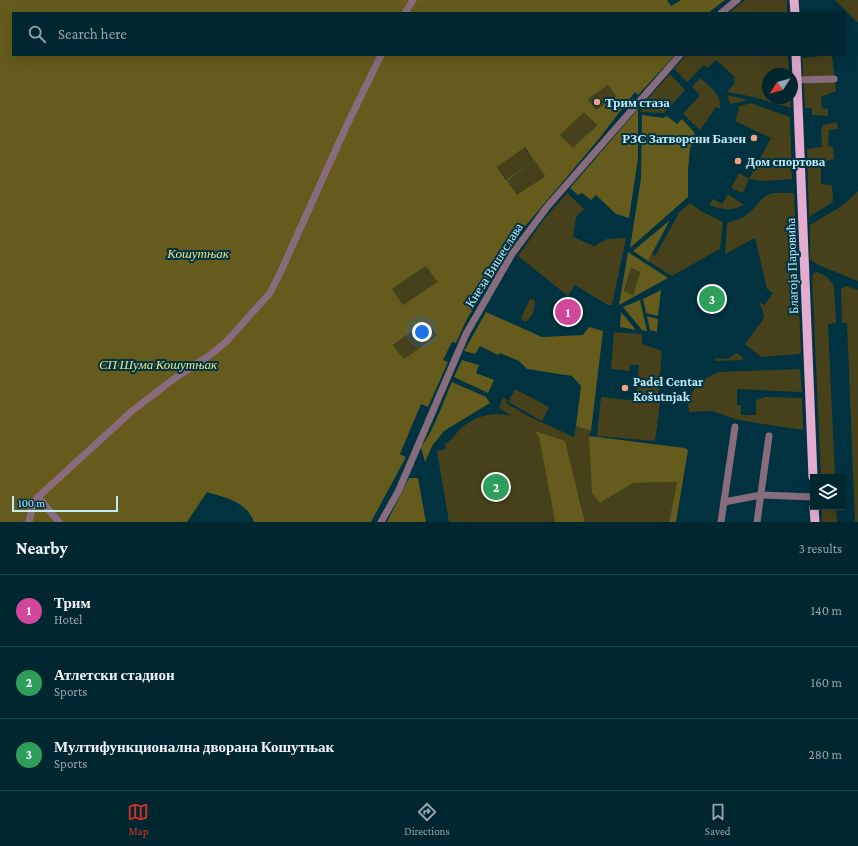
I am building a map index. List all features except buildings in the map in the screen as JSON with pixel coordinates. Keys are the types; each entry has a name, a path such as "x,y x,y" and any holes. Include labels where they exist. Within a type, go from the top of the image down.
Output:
{"main road":[{"path":"794,0 795,12"},
{"name":"Благоја Паровића","path":"796,56 797,68"},
{"name":"Благоја Паровића","path":"798,103 814,474"},
{"path":"814,510 815,522"}],"street":[{"path":"406,12 413,0"},
{"path":"722,12 737,0"},
{"path":"30,522 32,508 38,497 132,411 175,378 219,348 243,324 270,293 346,127 382,56"},
{"name":"Кнеза Вишеслава","path":"381,522 398,492 466,334 512,254 547,207 679,56"},
{"path":"798,80 834,78"},
{"path":"721,522 735,426"},
{"path":"757,522 769,436"},
{"path":"724,502 761,495 810,497"},
{"path":"38,497 59,522"}],"shaded area":[{"path":"745,0 787,0 787,12 729,12"},
{"path":"835,0 858,0 858,23"},
{"path":"685,56 788,56 789,68 762,68 762,99 727,92 735,83 733,79 735,77 716,60 708,68 704,65 687,82 674,69"},
{"path":"832,56 836,91 821,97 822,108 828,109 828,116 812,115 812,108 805,108 802,58"},
{"path":"670,74 685,90 664,113 641,112 643,104"},
{"path":"700,78 718,95 720,100 720,109 716,107 700,130 683,114 700,95 692,87"},
{"path":"608,85 616,96 596,110 588,99"},
{"path":"727,95 749,100 730,104"},
{"path":"751,103 790,117 792,179 760,181 749,179 771,138 735,121 739,109 737,107"},
{"path":"778,104 791,104 791,108"},
{"path":"584,111 597,124 573,149 560,135"},
{"path":"837,122 838,129 829,130 828,146 833,147 834,159 821,162 821,184 832,185 833,202 809,217 807,149 822,147 821,130 823,125"},
{"path":"524,147 534,161 507,180 497,167"},
{"path":"535,161 545,175 517,196 507,181"},
{"path":"739,173 749,179 743,193 731,188"},
{"path":"858,191 858,281 816,264 810,259 810,225 842,206"},
{"path":"567,193 584,209 576,217 573,237 594,246 607,239 626,238 612,305 608,305 575,285 568,296 518,256 545,218"},
{"path":"773,193 794,193 801,352 799,354 761,357 745,344 762,321 764,315 759,301 764,305 773,293 767,289 755,238 725,254 727,223 746,216 762,199"},
{"path":"728,194 744,205 727,209 709,205 713,199 722,204"},
{"path":"690,203 701,211 723,222 720,249 672,276 648,261 652,254 655,256 678,215 677,214"},
{"path":"426,266 437,282 403,305 392,289"},
{"path":"631,268 640,272 633,295 624,292"},
{"path":"817,272 827,277 834,286 836,323 828,324 835,474 821,474 812,276"},
{"path":"846,286 858,290 858,522 855,522 847,323 842,323 841,289"},
{"path":"530,299 535,300 534,310 530,318 525,322 521,318"},
{"path":"426,320 437,335 404,359 393,345"},
{"path":"614,332 642,334 642,344 662,351 658,398 636,396 639,365 630,365 630,371 611,369"},
{"path":"737,353 743,358 743,360 714,361 716,358 727,359"},
{"path":"800,369 802,392 737,389 737,405 741,405 741,415 756,415 756,400 766,397 802,398 803,430 738,420 712,411 689,412 688,405 693,392 702,381 714,374 721,372"},
{"path":"515,389 549,407 542,421 508,402"},
{"path":"503,397 507,400 506,403 528,416 574,437 576,426 591,431 589,436 600,503 633,483 677,482 669,522 585,522 579,495 539,438 555,522 449,522 437,451 446,449 445,444 452,439 460,429 478,418 491,414 512,416 499,408"},
{"path":"601,397 660,403 655,441 597,436"},
{"path":"822,510 836,510 837,522 822,522"}],"green space":[{"name":"Кошутњак","path":"0,0 667,0 671,6 681,0 725,0 709,12 12,12 12,56 674,56 638,95 635,92 598,140 523,229 467,319 456,343 452,342 443,360 448,362 428,407 421,404 400,454 406,457 371,522 254,522 246,509 235,501 207,492 187,522 0,522","holes":["608,85 616,96 596,110 588,99","584,112 597,125 573,148 560,135","525,147 534,161 506,180 497,167","535,161 545,176 517,195 507,181","426,266 437,282 403,305 392,289","426,321 437,335 404,359 393,345"]},
{"path":"638,109 638,158 629,218 616,214 596,195 591,200 582,193 578,195 570,188"},
{"path":"642,115 663,118 667,116 677,124 682,119 694,132 695,138 690,148 688,197 630,248 641,178"},
{"path":"670,220 648,261 633,251"},
{"path":"628,252 668,278 619,305","holes":["631,268 640,272 633,295 624,291"]},
{"path":"661,290 658,316 646,313 643,299"},
{"path":"640,300 647,331 642,330 623,307"},
{"path":"486,312 542,337 583,335 589,327 603,331 591,431 576,426 581,386 572,376 527,369 519,361 500,353 498,355 480,346 475,354 464,351"},
{"path":"621,312 636,330 620,327"},
{"path":"647,316 658,319 657,332 650,330"},
{"path":"462,360 479,365 476,373 494,380 488,393 454,377"},
{"path":"452,382 486,397 490,403 444,431 432,446 425,462 421,447 434,424"},
{"path":"535,431 565,441 585,522 555,522 539,437"},
{"path":"589,436 685,448 688,450 676,522 669,522 677,482 633,483 600,503 592,493"},
{"path":"409,478 418,478 426,522 387,522"}],"place":[{"name":"Трим стаза","path":"597,102"},
{"name":"РЗС Затворени Базен","path":"754,138"},
{"name":"Дом спортова","path":"738,161"},
{"name":"Мултифункционална дворана Кошутњак","path":"712,299"},
{"name":"Трим","path":"568,312"},
{"name":"Padel Centar Košutnjak","path":"625,388"},
{"name":"Атлетски стадион","path":"496,487"}],"park label":[{"name":"СП Шума Кошутњак","path":"158,364"}]}
